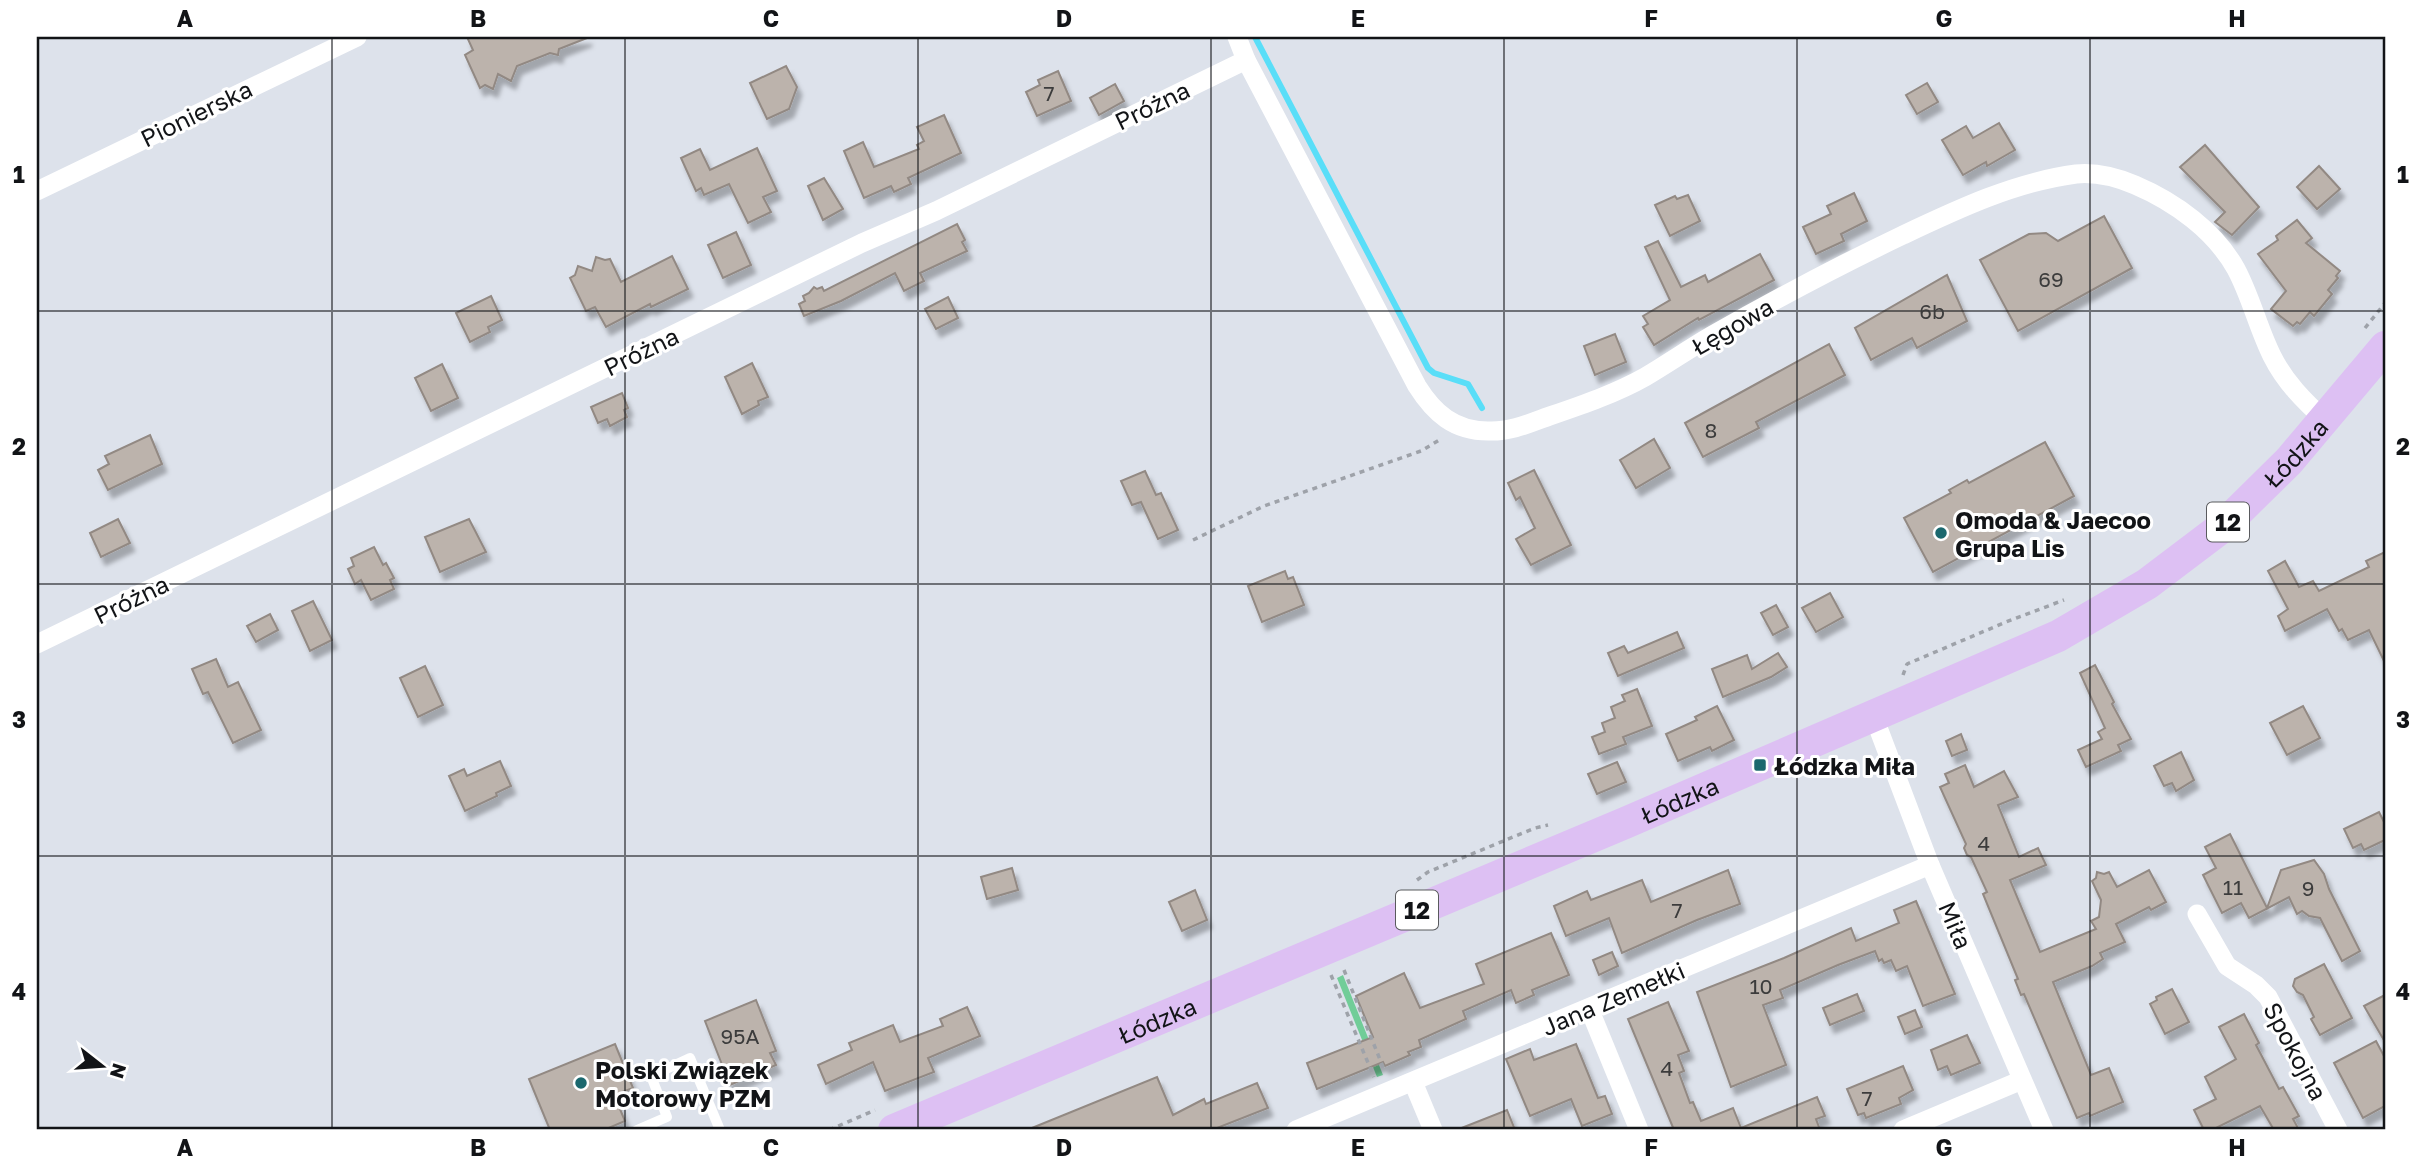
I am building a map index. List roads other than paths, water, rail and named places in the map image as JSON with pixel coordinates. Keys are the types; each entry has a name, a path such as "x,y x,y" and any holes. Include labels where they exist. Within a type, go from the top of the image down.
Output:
{"main road":[{"name":"Łódzka","path":"886,1120 930,1123 2058,636 2147,584 2221,528 2289,461 2385,347"}],"street":[{"name":"Pionierska","path":"37,191 357,37"},
{"name":"Łęgowa","path":"1237,37 1246,60 1417,386 1437,414 1447,421 1486,432 1515,429 1565,411 1642,378 1711,336 1838,266 1929,223 2011,189 2077,174 2099,174 2135,185 2171,204 2214,239 2235,268 2281,372 2304,402 2325,420"},
{"name":"Próżna","path":"37,644 862,243 936,211 1246,60"},
{"name":"Miła","path":"1874,717 1930,865 2044,1130"},
{"name":"Jana Zemełki","path":"1296,1130 1930,865"},
{"name":"Spokojna","path":"2197,914 2227,967 2256,985 2268,998 2338,1130"},
{"path":"1589,1008 1639,1130"},
{"path":"1903,1130 2022,1080"},
{"path":"1413,1082 1433,1130"}],"lane":[{"path":"638,1130 667,1117 651,1076 690,1058 720,1130"}],"waterway":[{"path":"1255,37 1428,368 1434,373 1468,384 1482,408"}],"place":[{"name":"Omoda & Jaecoo Grupa Lis","path":"1941,533"},
{"name":"Łódzka Miła","path":"1760,765"},
{"name":"Polski Związek Motorowy PZM","path":"581,1083"}]}
